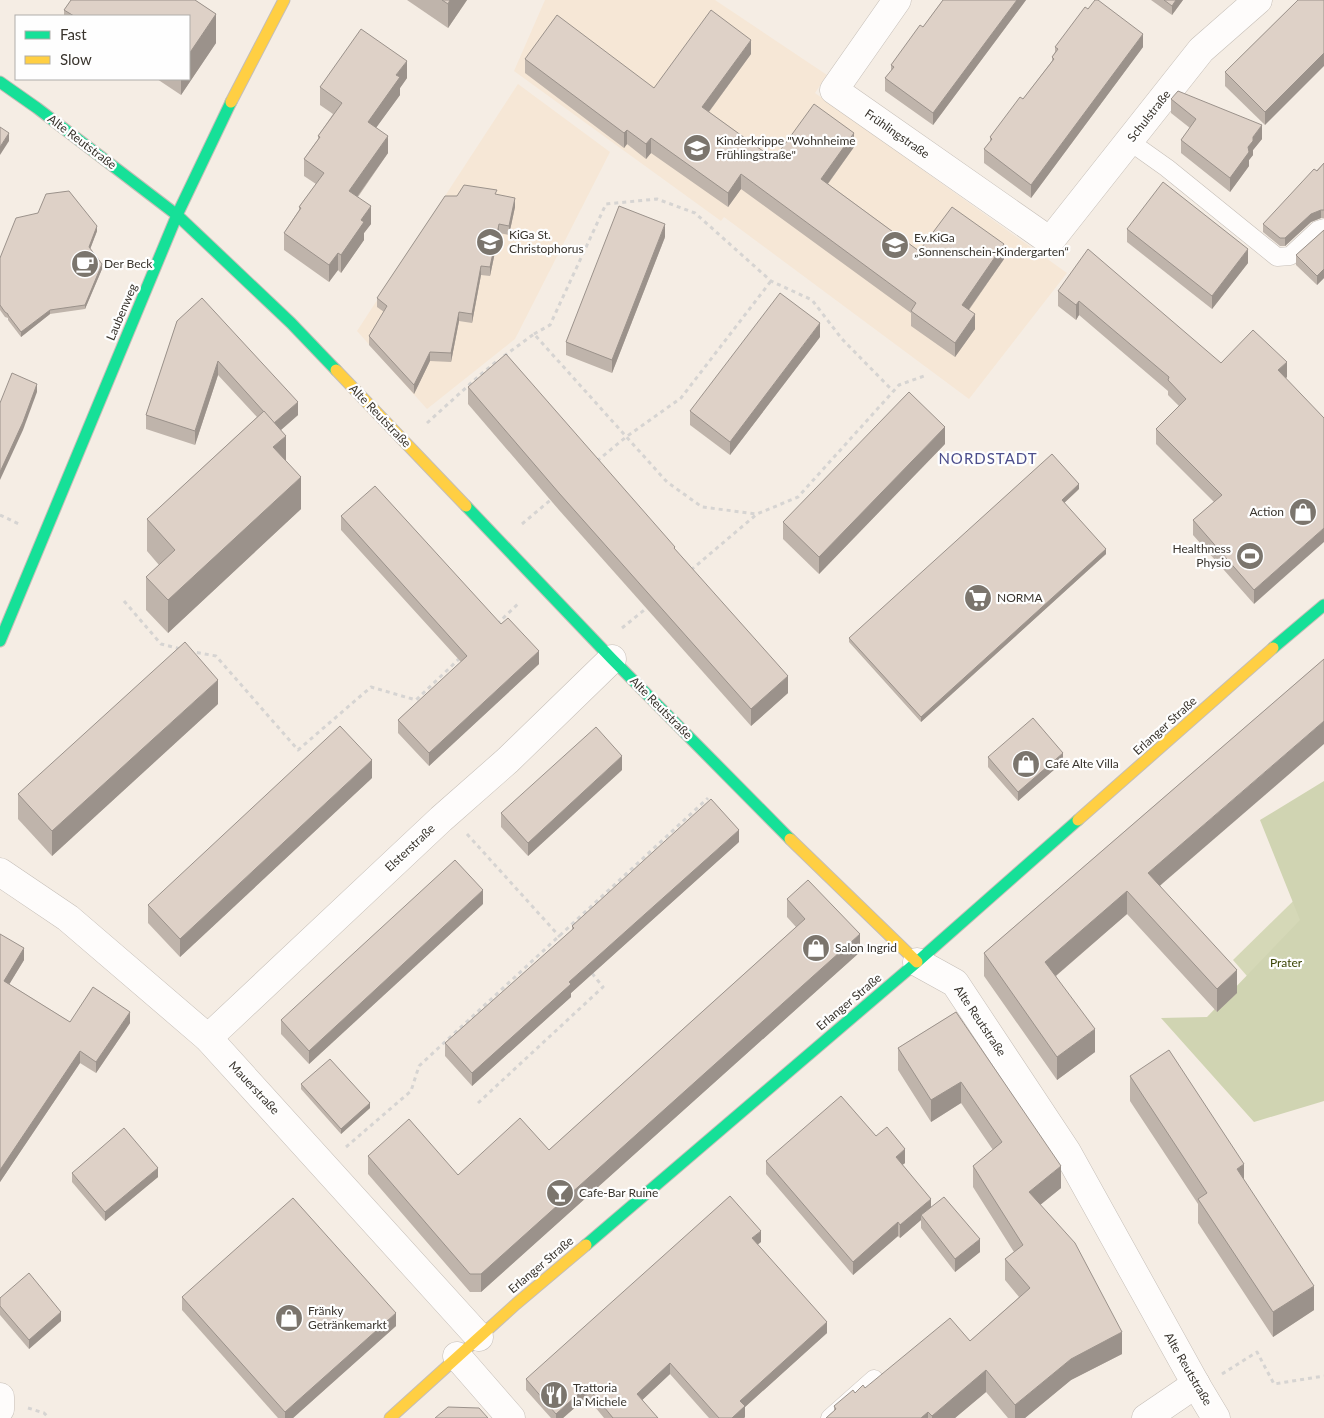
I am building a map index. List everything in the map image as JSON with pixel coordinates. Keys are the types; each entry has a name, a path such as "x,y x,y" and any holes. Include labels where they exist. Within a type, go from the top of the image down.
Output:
{"main road":[{"name":"Laubenweg","path":"0,641 178,215 230,104 284,0"},
{"name":"Alte Reutstraße","path":"0,82 178,215 291,323 606,653 796,845 917,962"},
{"name":"Erlanger Straße","path":"390,1418 478,1336 917,962 1324,605"}],"street":[{"name":"Frühlingstraße","path":"897,0 834,90 1050,241"},
{"name":"Schulstraße","path":"1050,241 1201,50 1258,0"},
{"name":"Elsterstraße","path":"208,1038 448,813 508,760 606,653"},
{"name":"Mauerstraße","path":"0,872 68,918 208,1038 478,1336"},
{"name":"Alte Reutstraße","path":"917,962 955,983 1068,1152 1216,1418"},
{"path":"457,1356 512,1418"},
{"path":"1146,1418 1197,1386"},
{"path":"0,1397 0,1410"}],"lane":[{"path":"1129,141 1167,168 1277,258 1290,256 1318,230 1324,228"},
{"path":"830,1418 874,1379"}],"path":[{"path":"406,443 480,375 534,334 550,325 606,204 657,199 695,213 771,281 812,300 842,339 893,391"},
{"path":"596,462 626,437 681,398 771,281"},
{"path":"534,334 667,482 702,507 757,514"},
{"path":"690,571 757,514 798,497 899,385 924,376"},
{"path":"500,542 560,492"},
{"path":"496,625 539,582"},
{"path":"124,601 161,644 216,656 298,750 371,688 416,700 466,652"},
{"path":"606,653 653,602"},
{"path":"325,1166 411,1091 419,1066 730,778"},
{"path":"448,813 566,944"},
{"path":"478,1103 603,987 584,965"},
{"path":"1197,1386 1257,1352 1274,1384 1324,1376"}],"shaded area":[{"path":"545,0 715,0 827,75 815,93 1067,273 969,399 724,217 721,221 514,71"},
{"name":"KiGa St. Christophorus","path":"518,84 610,152 515,339 427,409 357,331"}],"green space":[{"path":"1324,781 1324,1101 1254,1122 1161,1018 1207,1017 1300,920 1260,820"},
{"name":"Prater","path":"1324,871 1324,1064 1233,960"}],"building":[{"path":"71,0 195,0 216,14 190,53 190,15 72,15 64,10"},
{"path":"442,0 450,0 448,4"},
{"path":"943,0 1017,0 933,113 885,78 894,67 891,65 920,25 923,27"},
{"path":"1095,0 1098,0 1143,34 1031,185 984,149 992,139 990,137 1020,97 1023,99 1054,59 1052,57 1058,49 1055,47 1085,7 1088,9"},
{"path":"1164,0 1176,0 1172,6"},
{"path":"1298,0 1324,0 1324,53 1265,112 1225,72"},
{"path":"711,10 751,40 702,107 774,159 814,104 854,133 821,179 919,251 952,207 1004,244 962,305 975,314 955,343 911,311 916,303 741,174 728,193 651,138 646,144 627,130 624,133 525,59 557,15 654,88"},
{"path":"361,29 407,61 396,75 400,77 368,122 388,136 349,191 371,206 361,220 364,222 341,255 338,253 329,265 284,233 301,208 299,207 324,173 304,159 342,103 320,87"},
{"path":"1178,91 1262,125 1248,147 1249,152 1230,178 1181,140 1196,119 1171,99"},
{"path":"0,127 9,133 0,147"},
{"path":"1324,163 1324,210 1311,214 1285,238 1280,238 1263,224 1314,169 1317,171"},
{"path":"1163,182 1248,249 1212,296 1127,229"},
{"path":"464,185 497,190 495,194 515,198 509,226 499,224 490,267 481,266 472,314 459,312 451,353 430,352 414,385 369,336 387,306 377,298 445,196 457,196"},
{"path":"69,191 97,226 89,247 102,264 85,305 50,310 21,332 0,305 0,258 16,218 38,213 46,194"},
{"path":"619,206 665,224 612,360 566,342"},
{"path":"1324,230 1324,269 1317,276 1296,255"},
{"path":"1088,249 1221,363 1253,330 1287,362 1278,370 1324,418 1324,528 1254,590 1193,520 1222,495 1156,429 1186,399 1168,380 1169,377 1079,301 1076,305 1058,291"},
{"path":"780,293 820,323 730,442 690,411"},
{"path":"202,298 298,402 274,423 218,361 195,431 146,415 177,321"},
{"path":"506,354 788,676 751,709 559,493 468,387"},
{"path":"12,373 37,384 23,422 0,472 0,403"},
{"path":"909,392 945,427 819,557 783,522"},
{"path":"264,411 286,436 273,447 301,477 168,600 146,577 175,550 147,519"},
{"name":"NORMA","path":"1052,454 1079,484 1062,500 1106,549 921,717 849,638"},
{"path":"375,486 501,624 508,618 539,651 429,753 398,720 467,656 341,516"},
{"path":"185,642 218,680 52,831 18,794"},
{"path":"1324,659 1324,721 1148,873 1237,970 1217,989 1127,891 1045,962 1095,1029 1057,1057 984,953"},
{"name":"Café Alte Villa","path":"1033,718 1063,753 1018,792 988,757"},
{"path":"340,726 372,760 180,939 148,905"},
{"path":"596,727 622,756 528,843 501,813"},
{"path":"711,799 739,830 569,982 571,984 472,1073 445,1043 574,928 572,926"},
{"path":"455,860 483,890 309,1051 281,1020"},
{"path":"808,880 860,934 481,1274 470,1274 368,1156 409,1119 458,1175 520,1118 549,1150 805,919 787,899"},
{"path":"0,934 24,948 4,981 70,1022 93,987 130,1012 96,1062 80,1051 0,1170"},
{"path":"956,1012 1061,1166 1029,1192 1075,1243 1122,1332 1071,1359 1015,1405 986,1370 932,1416 928,1412 921,1418 826,1418 836,1409 834,1406 853,1390 855,1393 863,1385 865,1388 950,1318 970,1341 1030,1288 1005,1259 1023,1245 973,1166 1002,1142 961,1082 931,1100 898,1048"},
{"path":"1169,1050 1244,1164 1237,1169 1314,1286 1273,1312 1198,1199 1207,1193 1130,1076"},
{"path":"330,1059 370,1103 341,1129 301,1084"},
{"path":"841,1096 876,1136 887,1127 905,1149 896,1157 931,1199 900,1225 898,1222 853,1262 766,1161"},
{"path":"124,1128 158,1168 105,1212 72,1173"},
{"path":"730,1196 761,1231 752,1238 827,1322 740,1401 745,1406 732,1418 719,1418 670,1363 637,1394 658,1418 613,1418 587,1386 556,1414 526,1379"},
{"path":"944,1197 980,1239 955,1259 921,1215"},
{"name":"Fränky Getränkemarkt","path":"293,1198 396,1313 285,1412 182,1297"},
{"path":"29,1273 61,1312 29,1340 0,1306 0,1298"},
{"path":"448,1407 479,1408 488,1418 435,1418"}],"traffic: fast":[{"path":"0,82 177,215 291,323 336,370"},
{"path":"0,641 177,215 231,102"},
{"path":"466,506 612,659 790,839"},
{"path":"1273,648 1324,605"},
{"path":"586,1245 917,962 1078,820"}],"traffic: slow":[{"path":"231,102 284,0"},
{"path":"336,370 466,506"},
{"path":"1078,820 1273,648"},
{"path":"790,839 917,962"},
{"path":"390,1418 516,1304 586,1245"}],"place":[{"name":"Kinderkrippe \"Wohnheime Frühlingstraße\"","path":"697,148"},
{"name":"KiGa St. Christophorus","path":"490,242"},
{"name":"Ev.KiGa „Sonnenschein-Kindergarten“","path":"895,245"},
{"name":"Der Beck","path":"85,264"},
{"name":"Action","path":"1303,512"},
{"name":"Healthness Physio","path":"1250,556"},
{"name":"NORMA","path":"978,598"},
{"name":"Café Alte Villa","path":"1026,764"},
{"name":"Salon Ingrid","path":"816,948"},
{"name":"Cafe-Bar Ruine","path":"560,1193"},
{"name":"Fränky Getränkemarkt","path":"289,1318"},
{"name":"Trattoria la Michele","path":"554,1395"}],"district":[{"name":"NORDSTADT","path":"988,459"}]}
